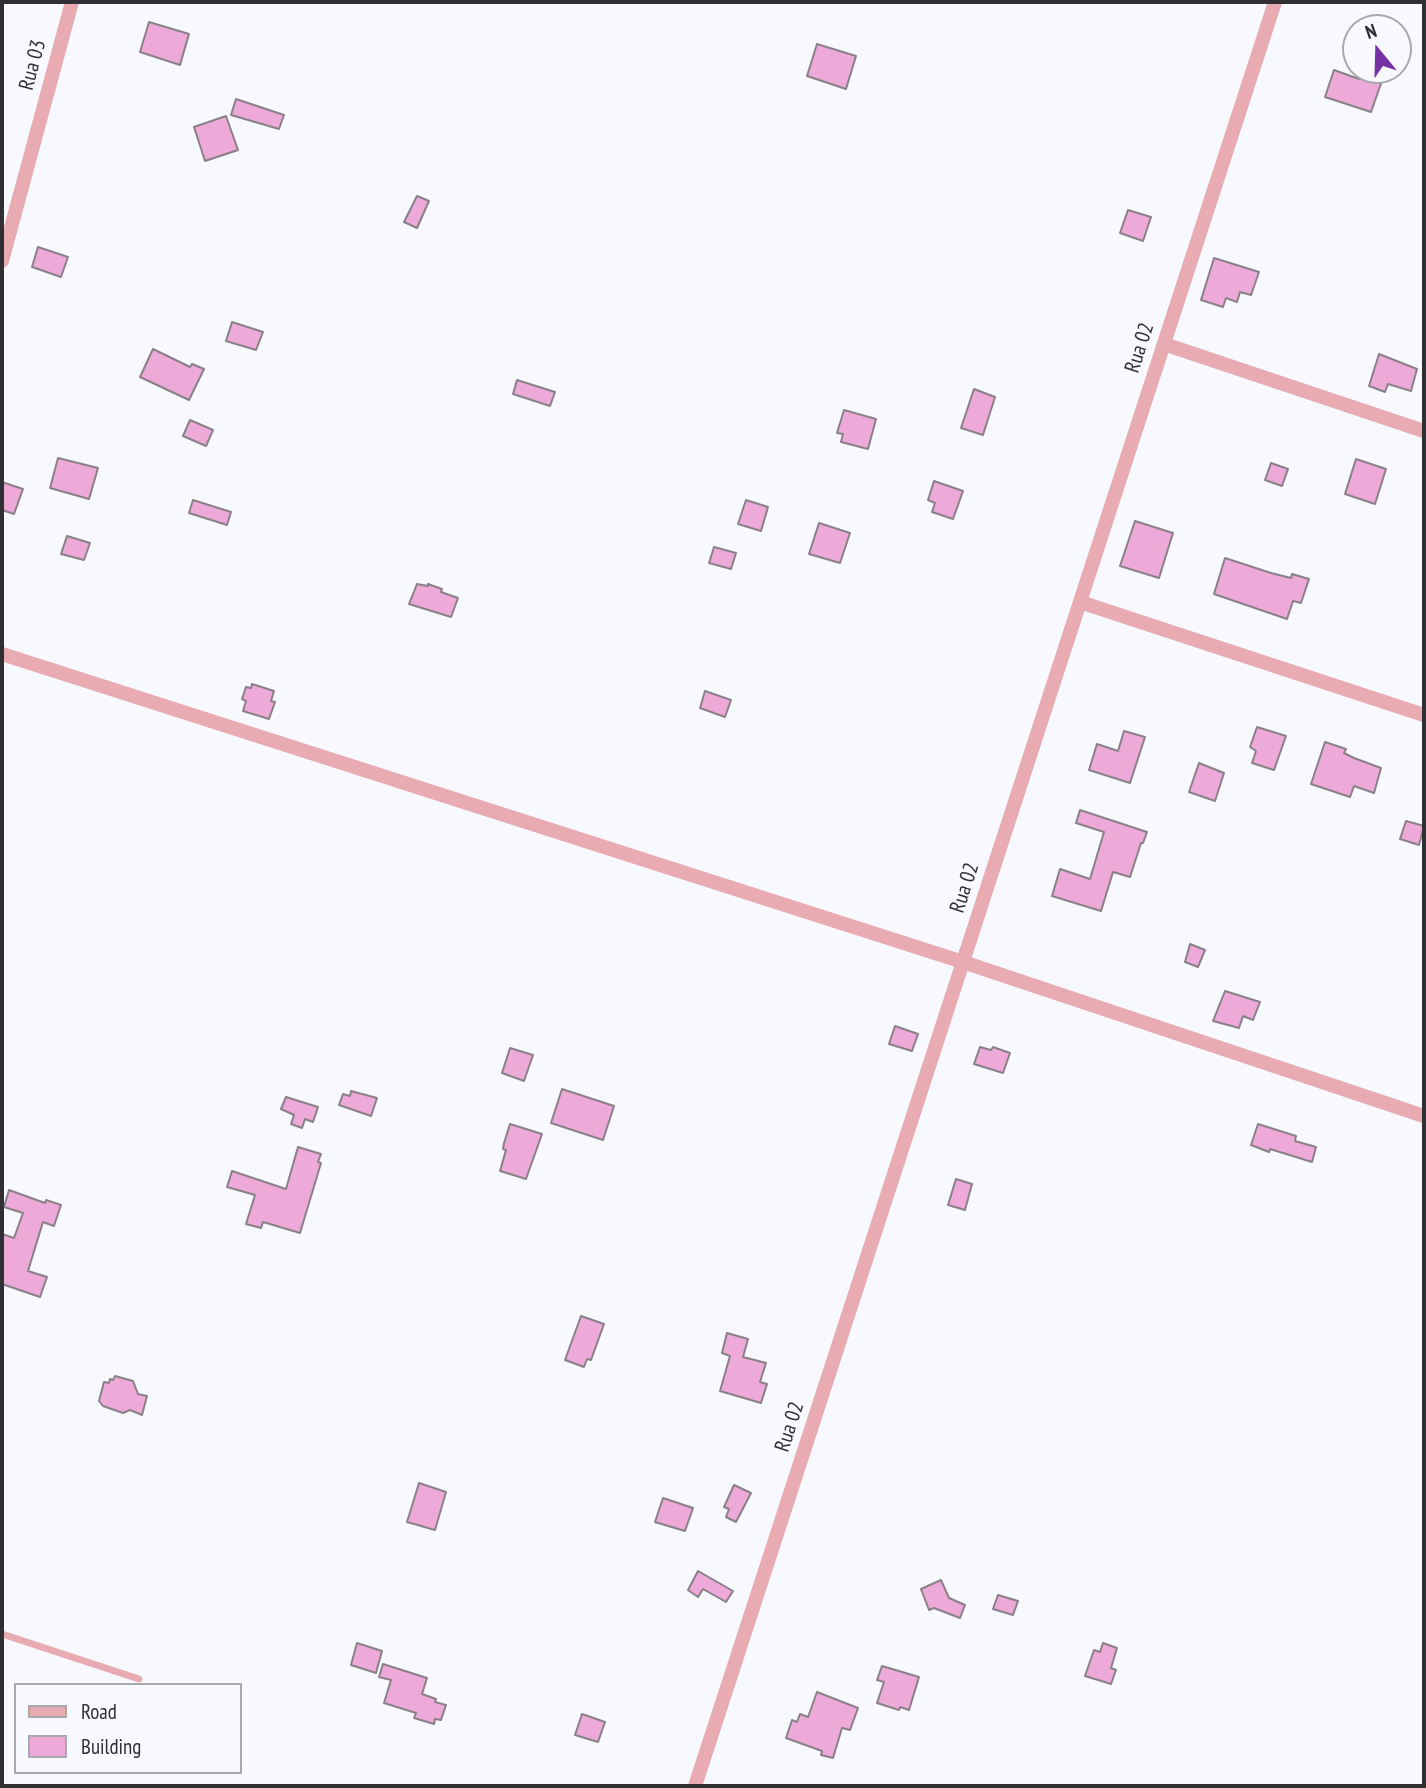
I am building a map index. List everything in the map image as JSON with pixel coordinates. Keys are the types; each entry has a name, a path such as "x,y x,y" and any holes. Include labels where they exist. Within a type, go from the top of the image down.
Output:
{"street":[{"name":"Rua 03","path":"2,261 72,2"},
{"name":"Rua 02","path":"695,1786 1275,2"},
{"path":"1164,344 1424,431"},
{"path":"1080,602 1424,715"},
{"path":"2,654 963,962 1424,1116"}],"lane":[{"path":"2,1634 139,1679"}],"building":[{"path":"149,22 189,34 180,65 140,52"},
{"path":"817,44 856,56 846,89 807,76"},
{"path":"1334,70 1342,73 1342,84 1381,84 1371,112 1325,97"},
{"path":"236,99 284,115 279,129 231,115"},
{"path":"226,116 238,150 205,161 194,127"},
{"path":"417,196 429,201 417,228 404,222"},
{"path":"1128,210 1151,217 1143,241 1120,233"},
{"path":"38,247 68,257 61,277 32,267"},
{"path":"1214,258 1259,272 1251,295 1240,292 1237,302 1226,298 1223,307 1201,300"},
{"path":"232,322 263,332 256,350 226,341"},
{"path":"153,349 190,367 192,364 204,369 189,400 140,377"},
{"path":"1379,354 1417,369 1411,391 1388,384 1385,392 1369,386"},
{"path":"517,380 555,392 550,406 513,394"},
{"path":"974,389 995,397 983,435 961,428"},
{"path":"844,410 876,419 868,449 841,442 843,434 837,433"},
{"path":"190,420 213,430 206,446 183,436"},
{"path":"58,458 98,468 89,499 50,488"},
{"path":"1356,459 1386,469 1375,504 1345,494"},
{"path":"1271,463 1288,469 1282,486 1265,480"},
{"path":"934,481 963,491 953,519 932,512 935,503 928,500"},
{"path":"2,482 23,489 14,514 2,510"},
{"path":"193,500 231,512 227,525 189,513"},
{"path":"746,500 768,507 761,531 738,524"},
{"path":"1135,521 1173,533 1159,578 1120,566"},
{"path":"819,523 850,533 840,563 809,554"},
{"path":"67,536 90,543 84,560 61,554"},
{"path":"714,547 736,553 731,569 709,563"},
{"path":"1225,558 1291,578 1292,574 1309,579 1301,603 1293,601 1287,619 1214,594"},
{"path":"417,584 428,584 458,598 451,617 409,604"},
{"path":"252,684 274,691 271,701 275,702 269,719 243,711 246,701 242,699 246,687 251,688"},
{"path":"705,691 731,700 725,717 700,708"},
{"path":"1257,727 1286,736 1274,770 1252,763 1256,751 1250,747"},
{"path":"1124,731 1145,737 1130,783 1089,770 1097,744 1118,751"},
{"path":"1325,742 1346,749 1344,753 1381,768 1374,793 1354,786 1350,797 1311,784"},
{"path":"1199,763 1224,773 1215,801 1189,792"},
{"path":"1080,810 1147,832 1130,877 1113,872 1101,911 1052,896 1060,869 1090,879 1104,832 1076,823"},
{"path":"1406,821 1424,826 1419,845 1400,839"},
{"path":"1190,944 1205,950 1198,967 1185,962"},
{"path":"1225,991 1260,1002 1253,1020 1243,1016 1239,1028 1213,1021"},
{"path":"895,1026 918,1034 912,1051 889,1044"},
{"path":"980,1047 991,1050 993,1047 1010,1053 1003,1073 974,1064"},
{"path":"510,1048 533,1055 524,1081 502,1073"},
{"path":"562,1089 614,1106 603,1140 551,1123"},
{"path":"351,1091 377,1098 371,1116 339,1105 343,1094 350,1096"},
{"path":"286,1097 318,1107 313,1122 305,1119 302,1128 291,1124 294,1115 281,1109"},
{"path":"510,1124 542,1134 526,1179 500,1171"},
{"path":"1258,1124 1296,1136 1295,1141 1316,1147 1312,1162 1251,1145"},
{"path":"298,1147 321,1154 318,1162 321,1163 300,1233 263,1222 261,1228 246,1224 255,1195 227,1187 232,1171 286,1189"},
{"path":"956,1179 972,1184 965,1210 948,1205"},
{"path":"9,1190 45,1203 46,1200 61,1205 54,1226 43,1222 28,1271 47,1277 40,1297 2,1284 2,1234 14,1238 23,1213 4,1207"},
{"path":"581,1316 604,1324 591,1360 587,1359 584,1367 565,1360"},
{"path":"727,1333 748,1339 743,1357 766,1363 760,1382 767,1384 761,1403 720,1391 730,1356 722,1353"},
{"path":"115,1376 133,1381 138,1394 147,1396 142,1415 130,1410 123,1413 103,1406 99,1401 104,1382 109,1383"},
{"path":"419,1483 446,1492 435,1530 407,1522"},
{"path":"734,1485 751,1493 736,1522 726,1517 729,1509 724,1507"},
{"path":"663,1498 693,1508 685,1531 655,1522"},
{"path":"698,1571 733,1591 726,1602 703,1589 698,1597 688,1590"},
{"path":"941,1580 949,1598 965,1605 960,1618 934,1608 929,1610 921,1589"},
{"path":"998,1595 1018,1601 1013,1615 993,1609"},
{"path":"357,1643 382,1651 376,1673 351,1665"},
{"path":"1103,1643 1117,1648 1111,1668 1116,1670 1111,1684 1085,1676 1094,1650 1100,1652"},
{"path":"383,1664 427,1678 422,1694 446,1705 441,1720 435,1719 434,1724 414,1718 416,1713 384,1703 391,1680 379,1677"},
{"path":"882,1666 919,1677 909,1710 900,1707 899,1710 877,1703 884,1682 877,1680"},
{"path":"817,1692 858,1708 850,1730 842,1728 833,1758 821,1755 822,1751 786,1738 792,1720 797,1722 800,1714 808,1717"},
{"path":"582,1714 605,1722 598,1742 575,1735"}]}
